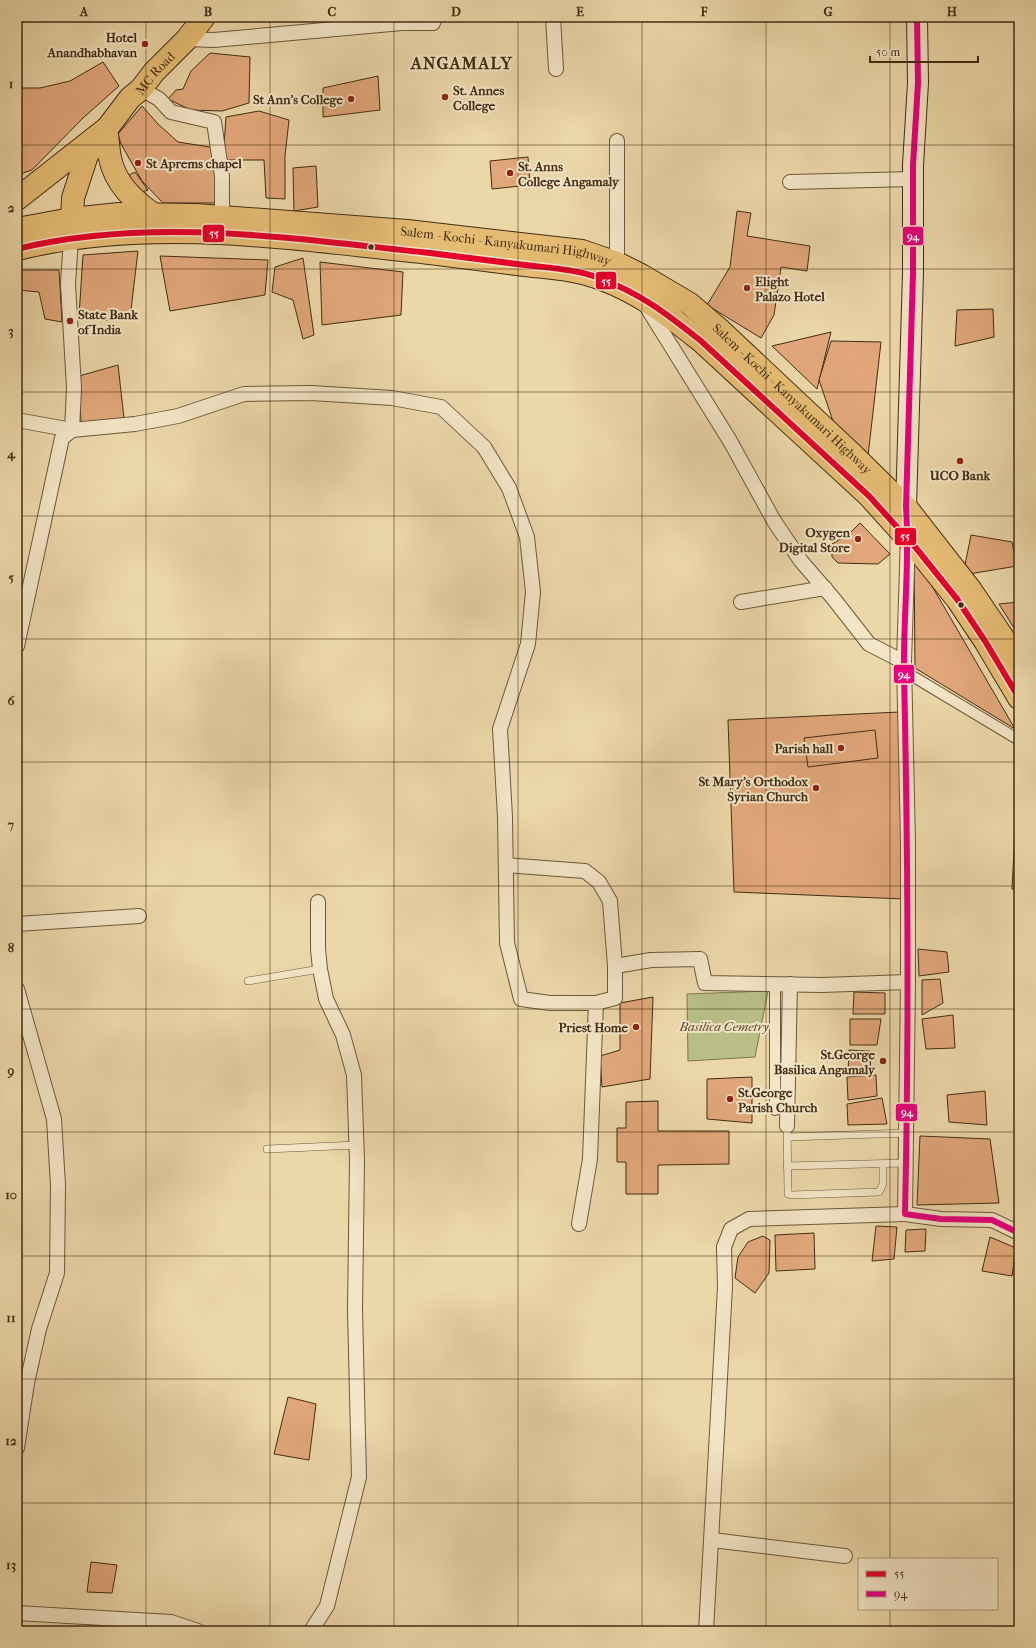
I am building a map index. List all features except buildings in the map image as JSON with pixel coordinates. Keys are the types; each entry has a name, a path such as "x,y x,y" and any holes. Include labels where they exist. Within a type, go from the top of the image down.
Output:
{"main road":[{"name":"MC Road","path":"77,228 84,198 101,160 106,129 130,98 141,89 154,72 187,40 204,17"},
{"path":"906,507 913,273 913,179 918,83 917,17"},
{"path":"17,199 106,129"},
{"path":"106,129 110,157 114,171 135,201 153,214"},
{"name":"Salem - Kochi - Kanyakumari Highway","path":"17,249 77,228 153,214 222,216 408,231 582,251 617,263 642,275 690,304 719,329 906,507 970,589 1019,662"},
{"name":"Salem - Kochi - Kanyakumari Highway","path":"17,229 77,228 121,233 169,231 266,236 571,270 598,278 639,295 673,318 731,367 869,496 908,541 934,568 985,641 1019,698"}],"street":[{"path":"187,40 214,40 402,23 433,23 435,17"},
{"path":"553,17 556,69"},
{"path":"141,89 159,99 171,112 214,122 222,176 222,216"},
{"path":"617,263 618,142"},
{"path":"790,182 913,179"},
{"path":"17,646 62,438 72,430 74,388 68,284 77,228"},
{"path":"639,295 730,441 774,521 801,561 825,588 869,644 1019,740"},
{"path":"17,420 72,430 135,424 178,416 244,394 311,393 392,398 441,407 484,447 509,488 527,537 533,592 528,644 500,729 505,817 507,943 521,999 550,1003 596,1003 615,998 615,966 610,901 599,882 585,871 506,864"},
{"path":"905,1214 908,982 908,842 904,666 905,589 908,541 906,507"},
{"path":"741,602 825,588"},
{"path":"311,1631 327,1606 359,1477 355,1310 357,1145 354,1075 343,1035 326,999 318,949 318,902"},
{"path":"17,924 139,916"},
{"path":"615,966 651,960 700,959 705,983 822,985 908,982"},
{"path":"775,984 775,1110"},
{"path":"787,1131 790,984"},
{"path":"17,989 54,1119 58,1185 58,1273 38,1336 27,1383 17,1448"},
{"path":"579,1224 590,1159 596,1003"},
{"path":"706,1631 725,1287 724,1247 731,1229 749,1219 905,1214 941,1218 992,1220 1019,1234"},
{"path":"712,1540 845,1556"},
{"path":"17,1613 171,1622 198,1631"}],"lane":[{"path":"248,981 320,969"},
{"path":"883,1164 883,1184 879,1192 791,1196 788,1194 787,1131 907,1133"},
{"path":"268,1149 357,1145"},
{"path":"787,1166 906,1163"}],"green space":[{"name":"Basilica Cemetry","path":"768,991 755,1057 688,1061 687,994"}],"transit line":[{"name":"94","path":"917,17 918,83 913,165 913,273 906,507 907,549 904,653 908,944 905,1214 941,1219 992,1220 1019,1233"},
{"name":"55","path":"17,249 68,239 120,234 172,232 224,233 327,242 562,269 590,275 614,284 653,305 701,341 869,496 916,548 957,599 985,641 1019,698"}],"place":[{"name":"Hotel Anandhabhavan","path":"145,44"},
{"name":"St. Annes College","path":"445,97"},
{"name":"St Ann's College","path":"351,99"},
{"name":"St Aprems chapel","path":"138,163"},
{"name":"St. Anns College Angamaly","path":"510,173"},
{"name":"Elight Palazo Hotel","path":"747,288"},
{"name":"State Bank of India","path":"70,321"},
{"name":"UCO Bank","path":"960,461"},
{"name":"Oxygen Digital Store","path":"858,539"},
{"name":"Parish hall","path":"841,748"},
{"name":"St Mary's Orthodox Syrian Church","path":"816,788"},
{"name":"Priest Home","path":"636,1027"},
{"name":"St.George Basilica Angamaly","path":"883,1061"},
{"name":"St.George Parish Church","path":"730,1099"}],"district":[{"name":"ANGAMALY","path":"462,63"}]}
